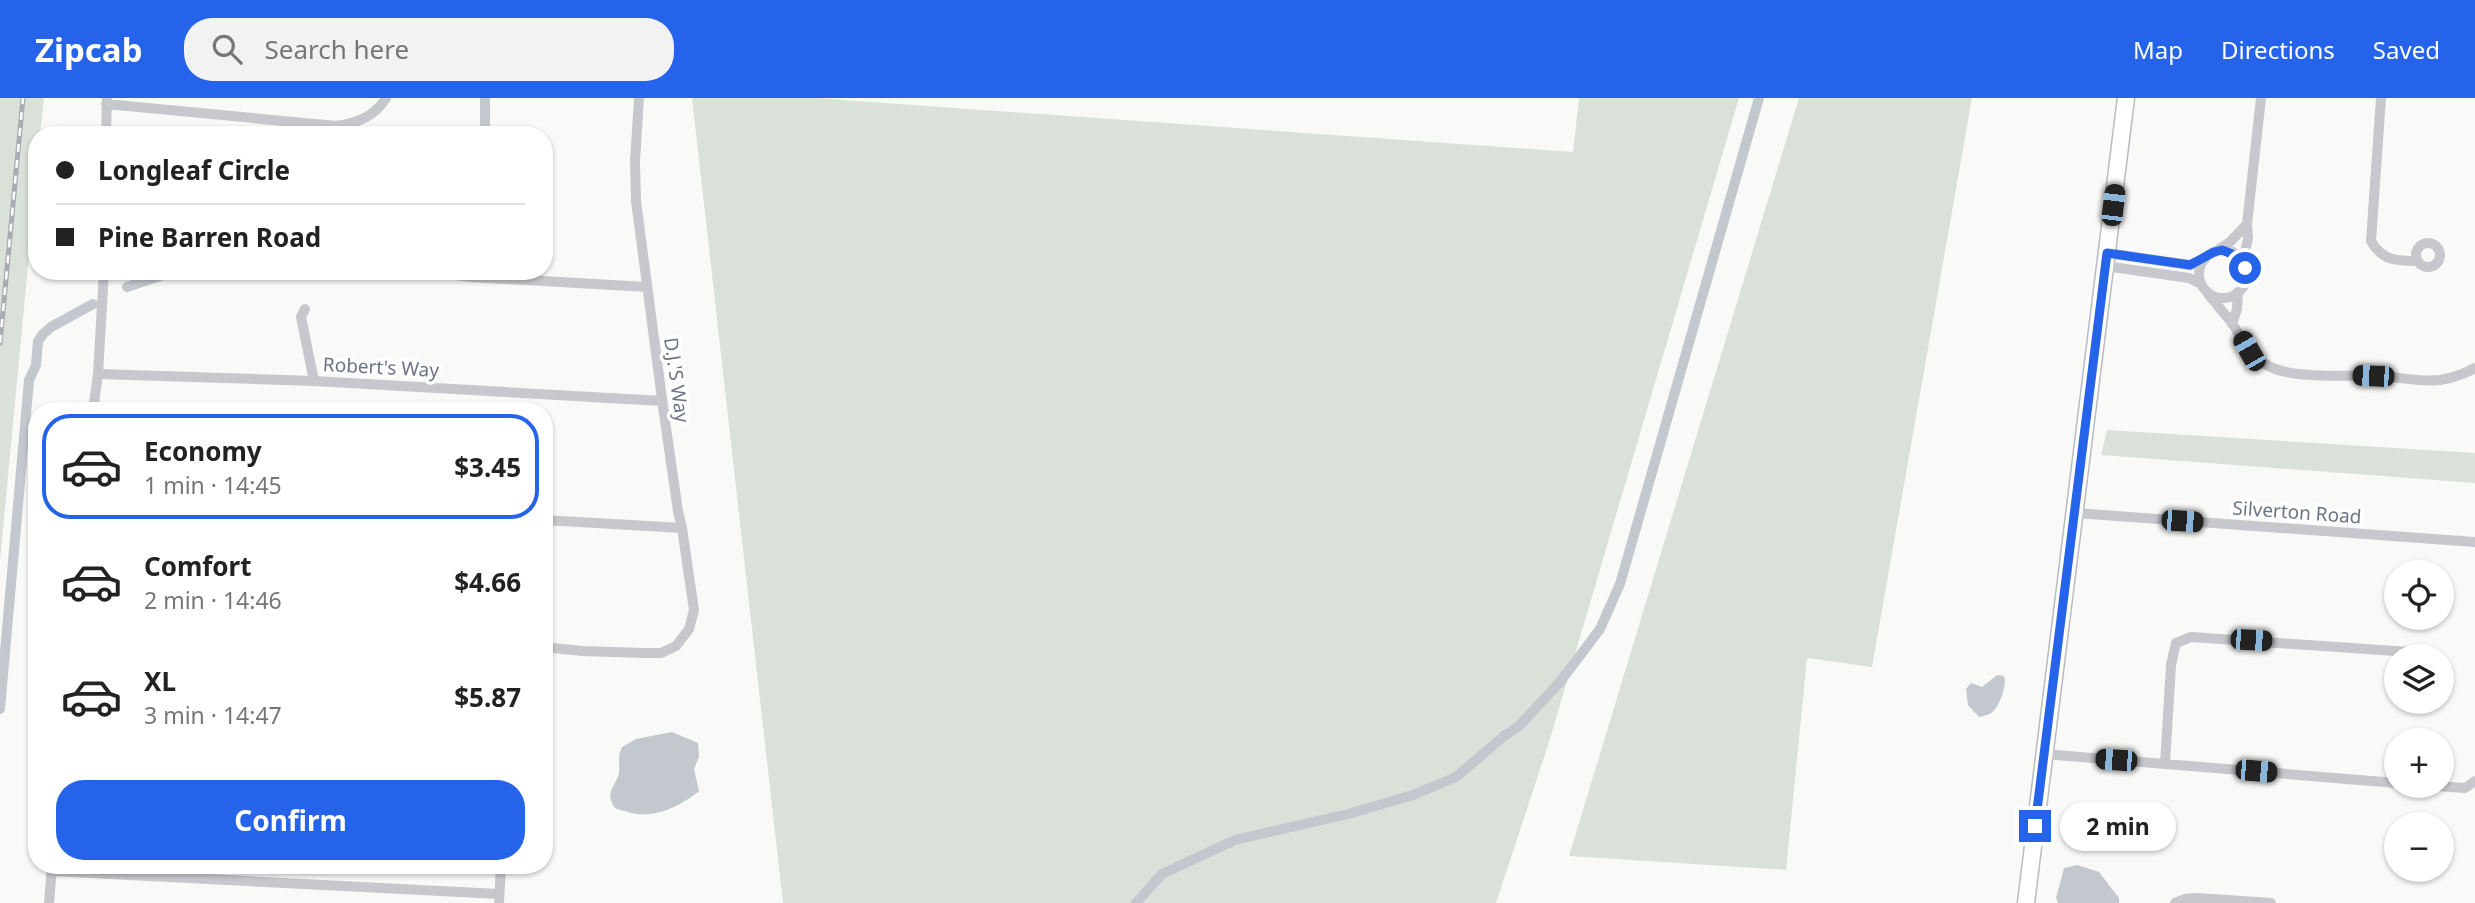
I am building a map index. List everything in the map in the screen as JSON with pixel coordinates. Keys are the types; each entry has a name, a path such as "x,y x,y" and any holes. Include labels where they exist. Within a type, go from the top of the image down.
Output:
{"main road":[{"path":"2026,903 2126,98"}],"street":[{"path":"106,126 107,101 336,126 356,123 379,109 386,98"},
{"name":"D.J.'S Way","path":"553,648 582,652 663,652 676,646 689,629 694,610 662,401 636,201 635,162 639,98"},
{"path":"2208,294 2223,298 2238,292 2246,281 2243,262 2248,238 2247,224 2262,98"},
{"path":"2381,98 2371,241 2381,256 2392,261 2418,261"},
{"path":"2106,259 2190,265 2230,242 2247,224"},
{"path":"2200,284 2199,271 2209,255 2230,252 2243,262"},
{"path":"2106,259 2189,278 2200,284 2232,324 2249,351 2274,369 2416,381 2460,376 2475,368"},
{"path":"94,402 103,280"},
{"path":"524,280 647,287"},
{"path":"2232,324 2237,309 2238,292"},
{"path":"305,309 301,317 314,381"},
{"name":"Robert's Way","path":"98,374 314,381 662,401"},
{"name":"Silverton Road","path":"2075,513 2475,542"},
{"path":"553,521 682,528"},
{"path":"2165,764 2171,665 2176,643 2191,637 2384,650"},
{"path":"2044,754 2384,782"},
{"path":"2454,787 2465,788 2475,781"},
{"path":"49,903 51,874"},
{"path":"139,874 499,899 501,874"},
{"path":"2175,903 2197,898 2271,903"}],"shaded area":[{"path":"0,98 44,98 41,126 28,126 28,266 0,561"},
{"path":"692,98 815,98 1573,152 1579,98 1739,98 1550,739 1496,903 783,903"},
{"path":"1799,98 1972,98 1872,667 1807,658 1786,870 1569,856"},
{"path":"2107,430 2475,453 2475,483 2101,455"},
{"path":"1997,675 2004,676 2005,679 2001,698 1992,712 1979,717 1968,705 1966,689 1971,683 1982,687"},
{"path":"672,732 698,743 699,757 694,769 699,791 664,811 635,814 615,808 610,795 619,773 622,747 636,739"},
{"path":"2077,865 2099,872 2119,898 2119,903 2058,903 2056,898 2064,868"}],"waterway":[{"path":"485,98 485,126"},
{"path":"1136,903 1162,874 1235,840 1348,814 1413,795 1456,777 1519,726 1560,682 1600,629 1620,584 1759,98"},
{"path":"127,287 148,280"},
{"path":"0,709 29,380 36,365 38,341 43,334 93,304"}],"railway":[{"path":"0,343 23,98"}],"route":[{"path":"2035,826 2107,253 2190,265 2222,250 2237,256 2245,268"}]}
